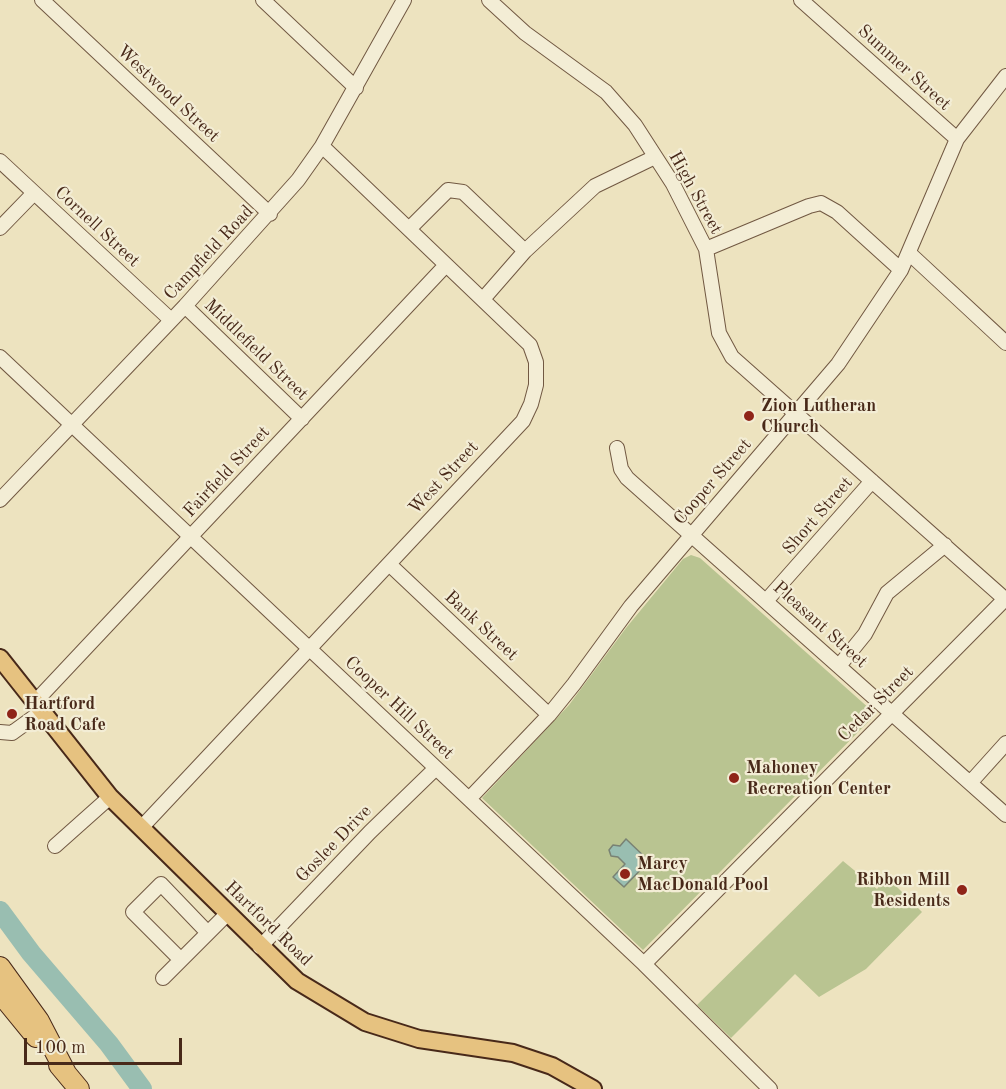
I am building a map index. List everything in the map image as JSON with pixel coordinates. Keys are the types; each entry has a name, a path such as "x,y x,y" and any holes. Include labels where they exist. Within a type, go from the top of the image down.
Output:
{"highway":[{"path":"0,967 39,1021 66,1073"},
{"path":"0,993 79,1089"}],"main road":[{"name":"Hartford Road","path":"0,658 110,797 297,981 365,1022 419,1038 513,1053 552,1066 593,1089"}],"street":[{"name":"Westwood Street","path":"42,0 270,214"},
{"path":"263,0 356,88"},
{"name":"Campfield Road","path":"0,500 270,214 322,146 404,0"},
{"name":"High Street","path":"489,0 525,33 606,92 635,125 673,184 706,249 719,333 732,357 1006,599"},
{"name":"Summer Street","path":"801,0 957,139"},
{"name":"Cooper Street","path":"470,799 549,715 631,606 838,364 909,253 957,139 1004,83"},
{"name":"West Street","path":"141,828 523,421 531,404 536,385 536,362 530,345 484,298 446,265 322,146"},
{"path":"484,298 525,251 595,186 655,157"},
{"name":"Cornell Street","path":"0,161 171,320"},
{"path":"410,228 448,190 463,192 525,251"},
{"path":"0,228 34,193"},
{"path":"706,249 809,206 821,204 837,212 900,270"},
{"path":"909,253 1006,343"},
{"name":"Fairfield Street","path":"0,732 12,734 191,536 446,265"},
{"name":"Middlefield Street","path":"185,306 302,419"},
{"name":"Cooper Hill Street","path":"0,357 644,964 770,1089"},
{"name":"Pleasant Street","path":"617,448 619,462 625,476 1006,815"},
{"name":"Short Street","path":"766,601 872,481"},
{"path":"839,666 864,634 887,593 945,545"},
{"name":"Bank Street","path":"389,564 549,715"},
{"name":"Cedar Street","path":"644,964 1006,599"},
{"path":"970,783 1006,743"},
{"name":"Goslee Drive","path":"260,947 370,832 436,768"},
{"path":"55,846 110,797"},
{"path":"181,960 133,912 161,884 208,933"},
{"path":"163,978 227,914"}],"green space":[{"path":"691,555 700,558 871,710 873,717 643,950 482,798 569,705 626,628 683,559"},
{"path":"843,861 877,889 887,877 922,912 866,969 819,997 795,974 731,1038 697,1005"}],"water":[{"path":"626,839 649,861 624,887 613,877 625,864 618,857 611,856 609,850 613,845 620,846"}],"waterway":[{"path":"0,911 31,953 109,1044 142,1089"}],"place":[{"name":"Zion Lutheran Church","path":"749,416"},
{"name":"Hartford Road Cafe","path":"12,714"},
{"name":"Mahoney Recreation Center","path":"734,778"},
{"name":"Marcy MacDonald Pool","path":"625,874"},
{"name":"Ribbon Mill Residents","path":"962,890"}]}
